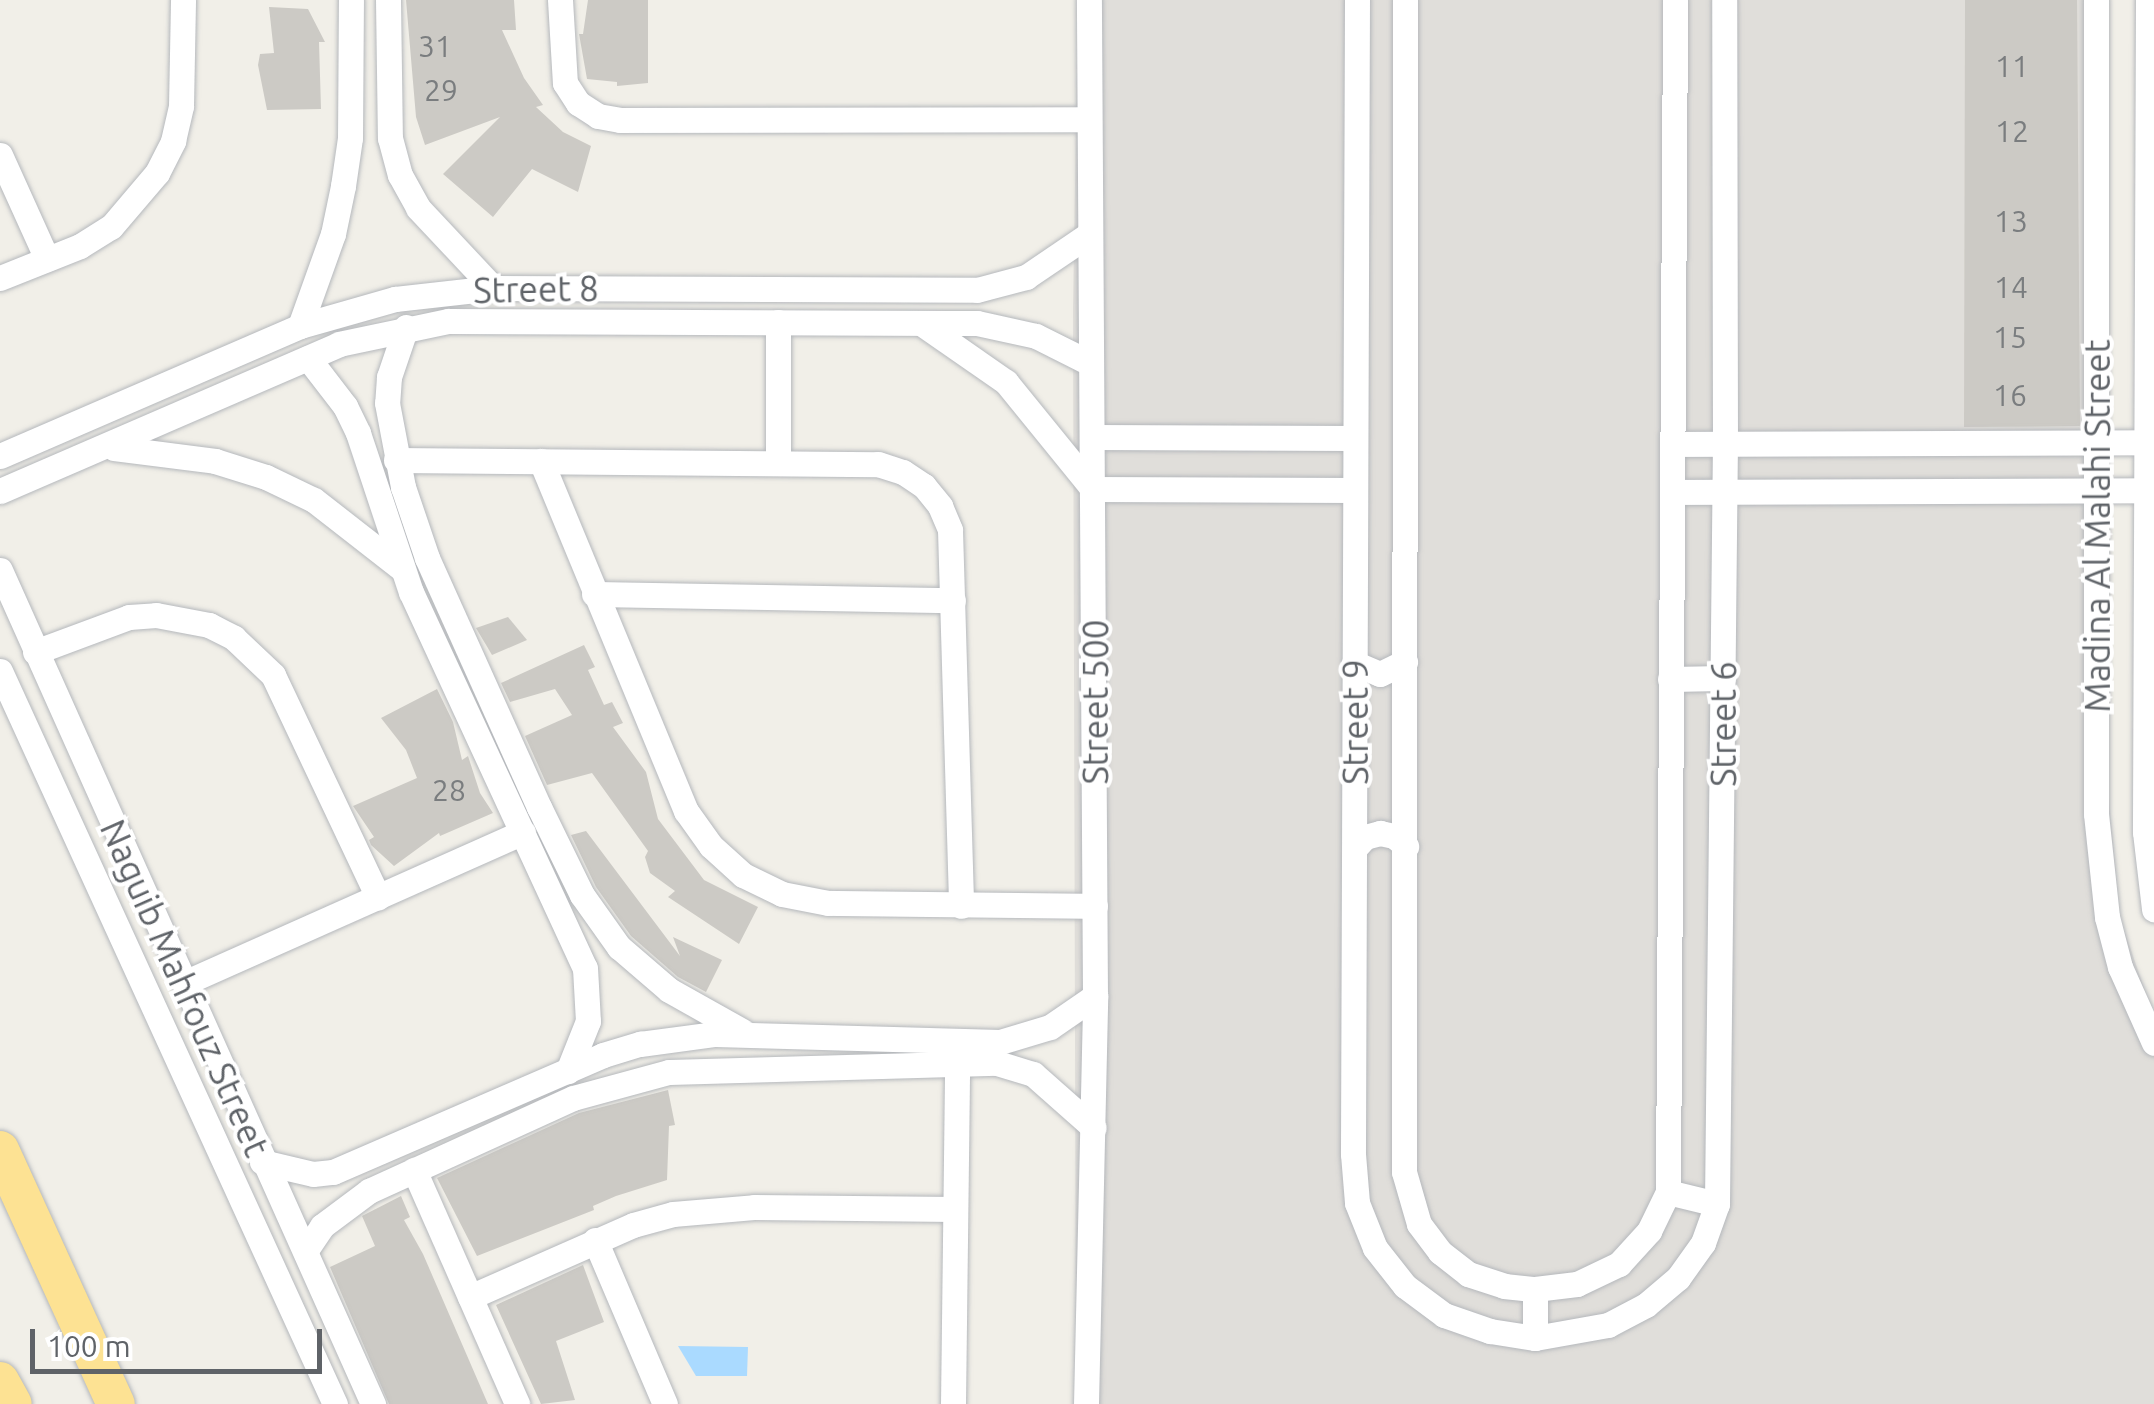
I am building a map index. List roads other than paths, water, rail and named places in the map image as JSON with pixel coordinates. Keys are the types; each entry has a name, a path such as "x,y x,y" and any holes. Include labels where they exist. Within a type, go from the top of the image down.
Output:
{"highway":[{"path":"0,1150 116,1404"},
{"path":"0,1382 12,1404"}],"street":[{"path":"0,278 110,226 158,173 173,140 181,106 183,0"},
{"path":"300,326 328,250 343,186 350,138 351,0"},
{"path":"388,0 390,138 400,175 418,208 493,288"},
{"path":"560,0 565,83 578,103 598,116 620,120 1089,120"},
{"name":"Street 500","path":"1086,1404 1095,996 1089,0"},
{"name":"Street 9","path":"1357,0 1353,1154 1357,1202 1375,1248 1405,1286 1444,1314 1490,1331 1535,1338"},
{"name":"Street 9","path":"1405,0 1407,1193 1419,1224 1440,1252 1468,1274 1504,1286 1535,1289"},
{"name":"Street 6","path":"1535,1289 1577,1284 1619,1264 1649,1231 1668,1192 1676,0"},
{"name":"Street 6","path":"1535,1338 1608,1325 1646,1306 1678,1278 1703,1243 1717,1204 1725,444 1724,0"},
{"name":"Madina Al Malahi Street","path":"2096,0 2099,866 2120,967 2154,1043"},
{"name":"Madina Al Malahi Street","path":"2148,0 2150,318 2145,832 2154,908"},
{"path":"0,155 47,258"},
{"name":"Street 8","path":"0,456 300,326 395,299 493,288 977,290 1026,277 1088,236"},
{"path":"572,288 573,320"},
{"path":"2098,318 2150,318"},
{"name":"Street 8","path":"0,491 339,344 406,327 448,322 920,323 1007,327 1090,362"},
{"path":"778,322 778,462"},
{"path":"920,323 1006,382 1042,420 1093,488 1355,490"},
{"path":"406,327 388,390 396,458 427,558 516,788 523,832 586,968 589,994 584,1034 568,1071"},
{"path":"308,358 345,406 368,462 402,568 516,788 582,895 619,947 643,970 669,990 755,1038"},
{"path":"1092,438 1355,438"},
{"path":"1674,444 2147,442"},
{"path":"109,447 215,462 266,477 314,500 402,568"},
{"path":"368,462 396,458 878,464 903,472 924,486 940,506 950,530 961,906"},
{"path":"541,461 686,811 711,846 743,875 782,894 828,903 1095,906"},
{"path":"1673,492 2147,490"},
{"name":"Naguib Mahfouz Street","path":"0,570 372,1404"},
{"path":"594,594 953,600"},
{"path":"35,652 128,617 156,614 209,625 234,638 273,675 378,897"},
{"path":"1354,663 1380,674 1406,662"},
{"name":"Naguib Mahfouz Street","path":"0,670 335,1404"},
{"path":"1670,679 1723,678"},
{"path":"184,984 523,832"},
{"path":"1355,848 1366,837 1380,833 1394,836 1406,846"},
{"path":"100,889 134,874"},
{"path":"557,906 582,895"},
{"path":"306,1250 344,1206 573,1098 670,1072 957,1065 1013,1052 1095,996"},
{"path":"262,1162 313,1174 333,1172 603,1055 677,1037 716,1034 1013,1052 1094,1128"},
{"path":"953,1404 957,1065"},
{"path":"414,1170 517,1404"},
{"path":"1668,1192 1717,1204"},
{"path":"470,1297 633,1224 713,1208 955,1210"},
{"path":"595,1240 665,1404"},
{"path":"1535,1289 1535,1338"}],"water":[{"path":"678,1346 748,1347 747,1376 696,1376"}]}
